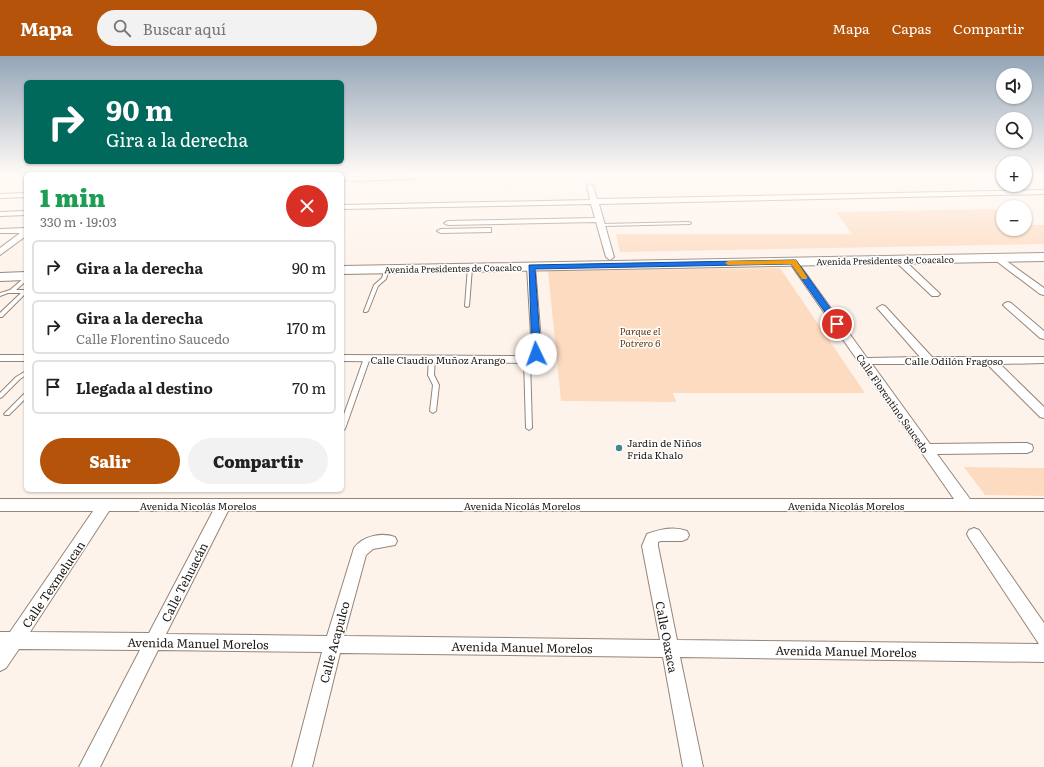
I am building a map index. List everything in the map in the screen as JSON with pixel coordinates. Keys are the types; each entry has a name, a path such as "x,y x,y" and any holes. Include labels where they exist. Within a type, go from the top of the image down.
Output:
{"street":[{"path":"597,208 610,257"},
{"path":"0,214 24,213"},
{"path":"441,231 502,229 507,227 509,221"},
{"path":"448,222 601,222"},
{"path":"0,231 24,233"},
{"path":"2,250 24,234"},
{"name":"Avenida Presidentes de Coacalco","path":"344,270 531,267 675,260 929,255 1044,249"},
{"name":"Avenida Presidentes de Coacalco","path":"344,261 610,257 675,260 793,262 899,260 929,255 998,258 1044,257"},
{"path":"998,258 1043,292"},
{"path":"899,260 935,294"},
{"name":"Calle Florentino Saucedo","path":"793,262 966,505"},
{"path":"0,267 24,267"},
{"path":"530,359 536,354 531,267"},
{"path":"0,277 24,276"},
{"path":"1008,305 1044,336"},
{"path":"882,308 928,360"},
{"path":"0,358 24,358"},
{"name":"Calle Claudio Muñoz Arango","path":"344,358 530,359"},
{"path":"990,360 1044,414"},
{"name":"Calle Odilón Fragoso","path":"863,361 1044,360"},
{"path":"926,449 1027,448"},
{"name":"Calle Tehuacán","path":"89,767 224,504"},
{"name":"Avenida Nicolás Morelos","path":"0,505 1044,505"},
{"name":"Calle Texmelucan","path":"0,662 8,640 105,505"},
{"path":"974,534 1044,638"},
{"name":"Calle Oaxaca","path":"682,535 656,536 652,538 650,542 669,649 693,767"},
{"name":"Calle Acapulco","path":"302,767 333,645 361,549 370,543 390,542"},
{"name":"Avenida Manuel Morelos","path":"8,640 1044,653"}],"lane":[{"path":"601,222 688,223"},
{"path":"467,306 470,268"},
{"path":"366,311 376,285 384,279 388,269"},
{"path":"12,291 24,281"},
{"path":"0,295 12,291 22,291 24,293 0,316"},
{"path":"344,423 367,358"},
{"path":"432,358 431,375 436,386 433,411"},
{"path":"529,428 530,359"},
{"path":"0,396 18,378 24,374"},
{"path":"7,414 24,397"}],"green space":[{"path":"996,209 996,236 1032,236 1032,225 1044,225 1044,244 620,252 616,234 852,234 836,212"},
{"name":"Parque el Potrero 6","path":"780,268 865,393 673,393 676,402 561,401 548,271"},
{"path":"964,467 1044,468 1044,496 985,495"}],"slow traffic":[{"path":"728,263 793,262 805,278"}],"place":[{"name":"Jardin de Niños Frida Khalo","path":"619,448"}],"route":[{"path":"536,354 531,267 793,262 837,324"}]}
